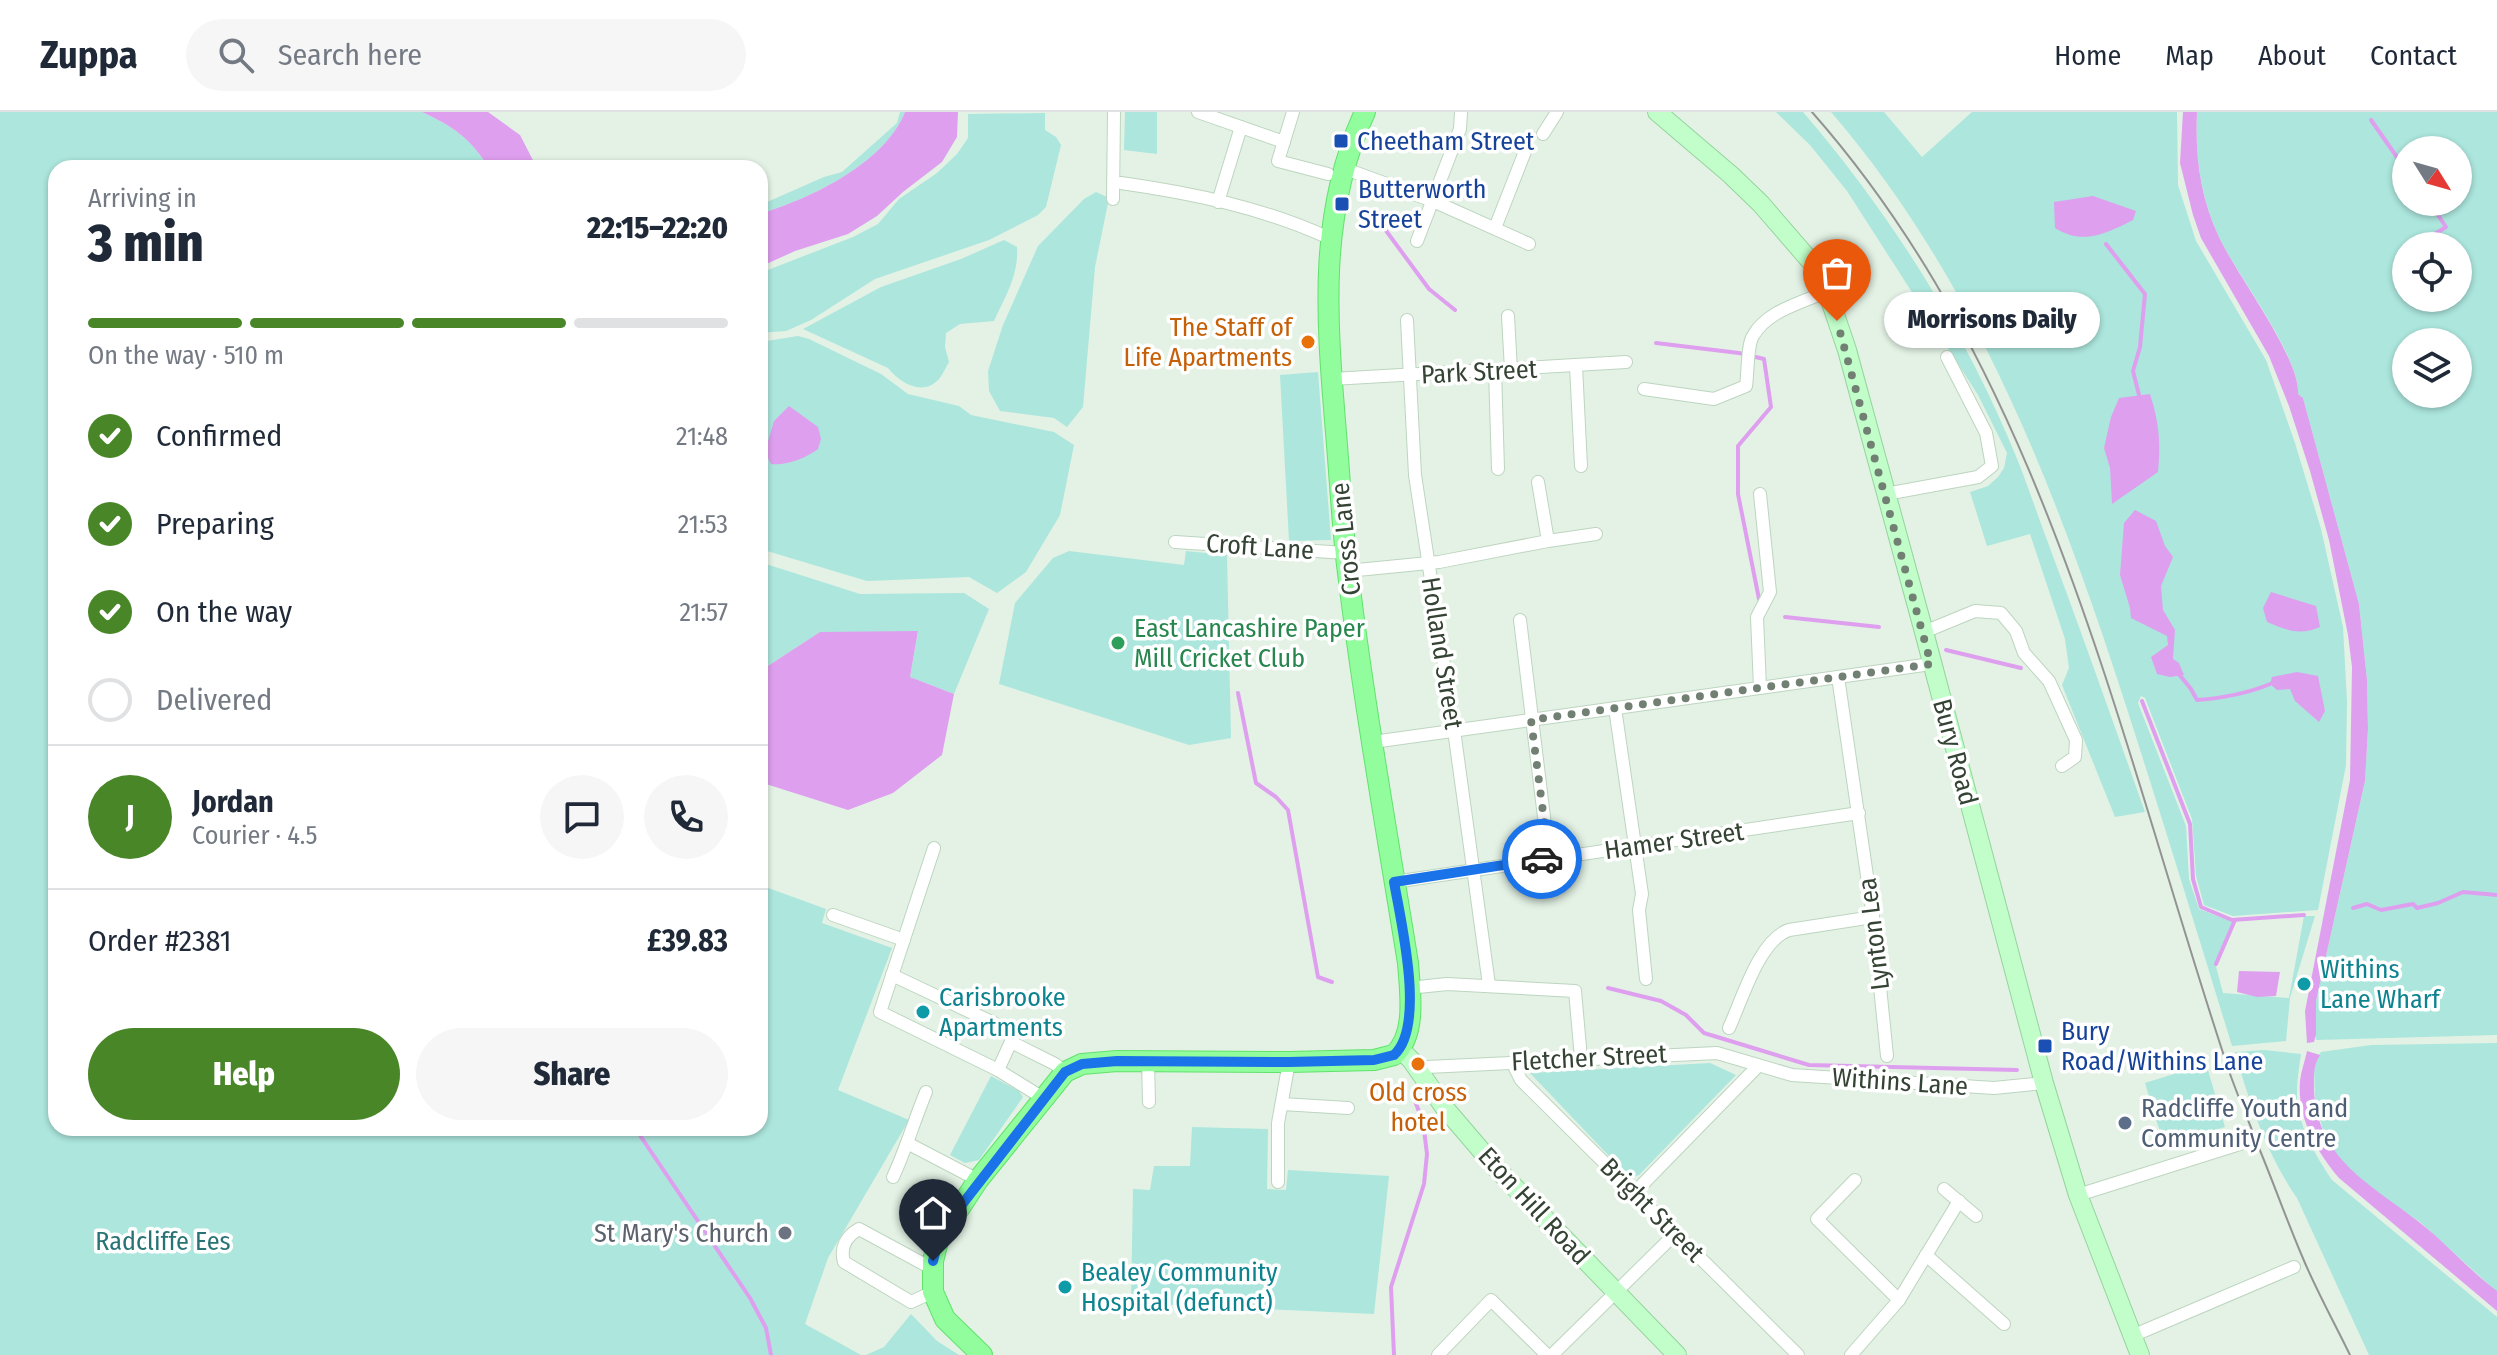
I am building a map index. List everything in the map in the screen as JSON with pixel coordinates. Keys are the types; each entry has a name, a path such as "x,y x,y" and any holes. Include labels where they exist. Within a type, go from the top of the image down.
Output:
{"main road":[{"name":"Cross Lane","path":"1365,112 1335,171 1329,238 1332,379 1347,562 1409,988 1408,1028 1400,1049"},
{"path":"982,1355 945,1319 933,1292 938,1241 978,1180 1065,1072 1082,1064 1374,1060 1386,1058 1400,1049"}],"street":[{"path":"1113,199 1114,112"},
{"path":"1198,112 1284,142"},
{"path":"1293,112 1278,161 1335,171 1433,201 1529,244"},
{"path":"1543,134 1557,112"},
{"name":"Bury Road","path":"1657,112 1761,204 1812,263 1827,291 1924,632 2044,1083 2078,1195 2140,1355"},
{"path":"1417,241 1461,118"},
{"path":"1218,202 1241,127"},
{"path":"1495,228 1526,149"},
{"path":"1121,183 1162,189 1287,218 1329,238"},
{"path":"1644,389 1714,399 1746,386 1751,338 1764,323 1784,309 1827,291"},
{"path":"1508,316 1511,370"},
{"name":"Holland Street","path":"1407,320 1415,475 1489,985"},
{"path":"1886,494 1978,477 1992,466 1986,433 1947,357"},
{"name":"Park Street","path":"1332,379 1626,362"},
{"path":"1576,366 1581,466"},
{"path":"1495,370 1498,469"},
{"path":"1538,482 1548,541"},
{"path":"1760,494 1770,592 1757,617 1760,688"},
{"name":"Croft Lane","path":"1175,542 1347,562 1427,562 1596,534"},
{"path":"1924,632 1975,611 2001,613 2016,631 2024,653 2049,681 2076,740 2075,757 2062,766"},
{"path":"1520,620 1549,858"},
{"path":"1373,742 1931,664"},
{"name":"Lynton Lea","path":"1838,677 1873,917 1887,1056"},
{"path":"1615,708 1637,848 1646,979"},
{"name":"Hamer Street","path":"1394,882 1859,813"},
{"path":"934,848 880,1012 998,1070 1043,1098"},
{"path":"833,915 904,940"},
{"path":"1729,1028 1763,953 1776,937 1789,930 1873,917"},
{"path":"892,975 1013,1037 1065,1072"},
{"path":"1409,988 1447,984 1575,991 1581,1058"},
{"path":"998,1070 1013,1037"},
{"name":"Eton Hill Road","path":"1400,1049 1497,1169 1677,1355"},
{"name":"Fletcher Street","path":"1420,1072 1427,1067 1514,1061 1717,1053 1757,1067"},
{"name":"Bright Street","path":"1514,1061 1521,1080 1798,1355"},
{"path":"1148,1062 1149,1102"},
{"path":"1278,1182 1278,1123 1289,1062"},
{"path":"1635,1192 1757,1067"},
{"name":"Withins Lane","path":"1757,1067 1792,1075 1994,1088 2044,1083"},
{"path":"893,1177 909,1144 911,1127 926,1092"},
{"path":"1282,1104 1348,1108"},
{"path":"2078,1195 2243,1143"},
{"path":"909,1144 978,1180"},
{"path":"1855,1180 1817,1219 1899,1300"},
{"path":"1944,1189 1976,1216"},
{"path":"1851,1355 1899,1300 1959,1201"},
{"path":"933,1269 859,1229 845,1242 841,1253 844,1262 911,1302 933,1292"},
{"path":"1438,1355 1491,1300 1549,1355 1675,1234"},
{"path":"1926,1255 2004,1324"},
{"path":"2132,1336 2294,1267"}],"green space":[{"name":"Radcliffe Ees","path":"0,112 422,112 460,134 483,160 48,160 48,1136 768,1136 768,888 826,909 822,923 892,948 838,1090 909,1120 828,1258 805,1324 861,1355 0,1355"},
{"path":"900,112 905,112 881,148 844,176 801,199 768,211 768,202 842,172 897,123"},
{"path":"1125,112 1157,112 1157,154 1124,150"},
{"path":"1776,112 1803,112 1833,148 1890,225 1966,349 2022,471 2145,812 2115,817 2062,685 2069,668 2065,639 2030,534 1987,546 1970,492 1988,486 1998,477 2004,468 2007,453 1978,395 1847,191 1810,145"},
{"path":"1831,112 1884,112 1922,157 1972,112 2177,112 2178,185 2196,241 2266,360 2321,529 2343,627 2346,765 2318,910 2233,916 2204,905 2196,876 2192,819 2145,698 2141,696 2138,703 2186,826 2189,879 2199,909 2233,922 2215,963 2223,993 2289,998 2304,916 2315,916 2290,998 2286,1041 2232,1046 2087,590 2020,420 1981,338 1937,259 1887,183"},
{"path":"2197,112 2497,112 2497,1035 2316,1040 2316,1001 2365,781 2367,680 2359,604 2290,361 2268,318 2222,243 2209,211 2198,163"},
{"path":"1045,113 1045,130 1056,137 1061,145 1046,207 1038,215 989,240 875,279 811,320 786,331 768,332 768,270 878,224 899,199 937,173 957,154 968,138 968,114"},
{"path":"1096,192 1109,198 1095,267 1083,407 1067,427 1054,418 1000,411 989,391 988,371 1003,325 1038,246 1084,199"},
{"path":"1004,240 1017,247 1016,267 994,321 960,324 946,333 945,347 949,362 933,384 912,386 888,368 803,329 881,287"},
{"path":"798,336 809,339 881,374 908,394 959,406 971,415 1054,432 1074,445 1060,515 1026,572 997,593 969,577 867,581 768,551 768,341"},
{"path":"1318,372 1331,540 1289,541 1280,375"},
{"name":"East Lancashire Paper Mill Cricket Club","path":"1069,551 1184,565 1186,551 1227,555 1231,738 1189,745 999,684 1015,603 1053,558"},
{"path":"768,565 860,594 964,593 989,609 954,694 910,677 918,632 820,632 768,666"},
{"path":"2497,1043 2497,1292 2420,1222 2371,1189 2340,1160 2324,1134 2315,1101 2314,1063 2321,1052 2371,1045"},
{"path":"2264,1050 2301,1054 2297,1087 2300,1115 2313,1149 2332,1180 2497,1317 2497,1355 2369,1355 2253,1109 2235,1052"},
{"path":"1710,1063 1736,1075 1639,1175 1630,1178 1530,1073"},
{"path":"2206,1064 2225,1127 2164,1145 2145,1083"},
{"path":"991,1076 1019,1091 1023,1097 979,1160 965,1163 950,1155"},
{"path":"1192,1127 1268,1129 1267,1189 1286,1190 1288,1170 1389,1176 1374,1314 1131,1303 1133,1189 1150,1190 1154,1166 1190,1166"},
{"path":"911,1314 937,1341 959,1355 866,1355 884,1347"}],"shaded area":[{"path":"422,112 488,112 520,135 533,160 483,160 460,134"},
{"path":"905,112 958,112 957,137 942,162 877,216 848,234 768,263 768,211 801,199 844,176 881,148"},
{"path":"2183,112 2197,112 2200,176 2207,207 2219,237 2279,339 2296,379 2298,394 2303,398 2359,604 2367,680 2365,781 2316,1001 2316,1035 2314,1042 2307,1043 2305,1011 2350,780 2352,667 2348,635 2329,540 2289,406 2269,356 2201,238 2193,215 2180,163"},
{"path":"2093,196 2136,211 2133,220 2095,236 2075,236 2055,228 2054,202"},
{"path":"2150,394 2158,433 2158,472 2112,504 2110,468 2104,448 2111,417 2119,398"},
{"path":"789,406 818,427 821,439 818,449 796,461 771,464 768,442 774,421"},
{"path":"2135,510 2156,521 2165,546 2173,557 2161,586 2163,610 2175,630 2173,659 2179,663 2184,675 2170,677 2157,674 2151,657 2168,645 2167,636 2131,618 2120,575 2124,523"},
{"path":"2271,592 2316,606 2320,627 2299,631 2267,622 2263,608"},
{"path":"918,631 910,677 954,694 942,755 893,793 848,810 768,785 768,666 820,632"},
{"path":"2297,672 2318,676 2325,711 2319,722 2295,701 2290,689 2277,690 2270,684 2272,677"},
{"path":"2239,971 2280,972 2276,996 2257,997 2237,992"},
{"path":"2307,1051 2320,1055 2314,1075 2317,1113 2336,1152 2366,1182 2429,1230 2497,1291 2497,1311 2331,1168 2310,1133 2302,1108 2300,1081"}],"waterway":[{"path":"2371,120 2392,150"},
{"path":"1373,213 1429,289 1455,310"},
{"path":"2438,232 2446,227 2439,216"},
{"path":"2106,244 2145,294 2140,347 2133,371 2139,395"},
{"path":"1656,343 1764,359 1771,407 1738,446 1738,494 1759,599"},
{"path":"1785,617 1879,627"},
{"path":"1946,650 2021,668"},
{"path":"2178,673 2197,700 2234,695 2270,684"},
{"path":"1238,693 1256,783 1288,810 1318,977 1332,982"},
{"path":"2142,701 2190,824 2193,879 2201,907 2232,920 2304,915"},
{"path":"2353,908 2367,904 2381,910 2413,904 2417,908 2463,892 2497,895"},
{"path":"2216,964 2235,920"},
{"path":"1608,988 1661,1001 1686,1015 1704,1033 1809,1065 2017,1070"},
{"path":"1394,1355 1391,1287 1424,1184 1427,1154 1423,1122 1415,1101"},
{"path":"640,1136 750,1298 766,1328 771,1355"}],"tram line":[{"path":"1812,112 1893,216 1961,327 2018,444 2067,566 2110,690 2231,1075 2302,1256 2350,1355"}],"way so far":[{"path":"1542,859 1549,858 1531,720 1931,664 1837,321"}],"place":[{"name":"Cheetham Street","path":"1341,141"},
{"name":"Butterworth Street","path":"1342,204"},
{"name":"Morrisons Daily","path":"1837,321"},
{"name":"The Staff of Life Apartments","path":"1308,342"},
{"name":"East Lancashire Paper Mill Cricket Club","path":"1118,643"},
{"name":"Withins Lane Wharf","path":"2304,984"},
{"name":"Carisbrooke Apartments","path":"923,1012"},
{"name":"Bury Road/Withins Lane","path":"2045,1046"},
{"name":"Old cross hotel","path":"1418,1064"},
{"name":"Radcliffe Youth and Community Centre","path":"2125,1123"},
{"name":"St Mary's Church","path":"785,1233"},
{"name":"Bealey Community Hospital (defunct)","path":"1065,1287"}],"route":[{"path":"933,1261 938,1241 950,1220 978,1180 1065,1072 1082,1064 1117,1061 1289,1062 1374,1060 1394,1055 1406,1037 1409,988 1408,963 1394,882 1542,859"}]}
